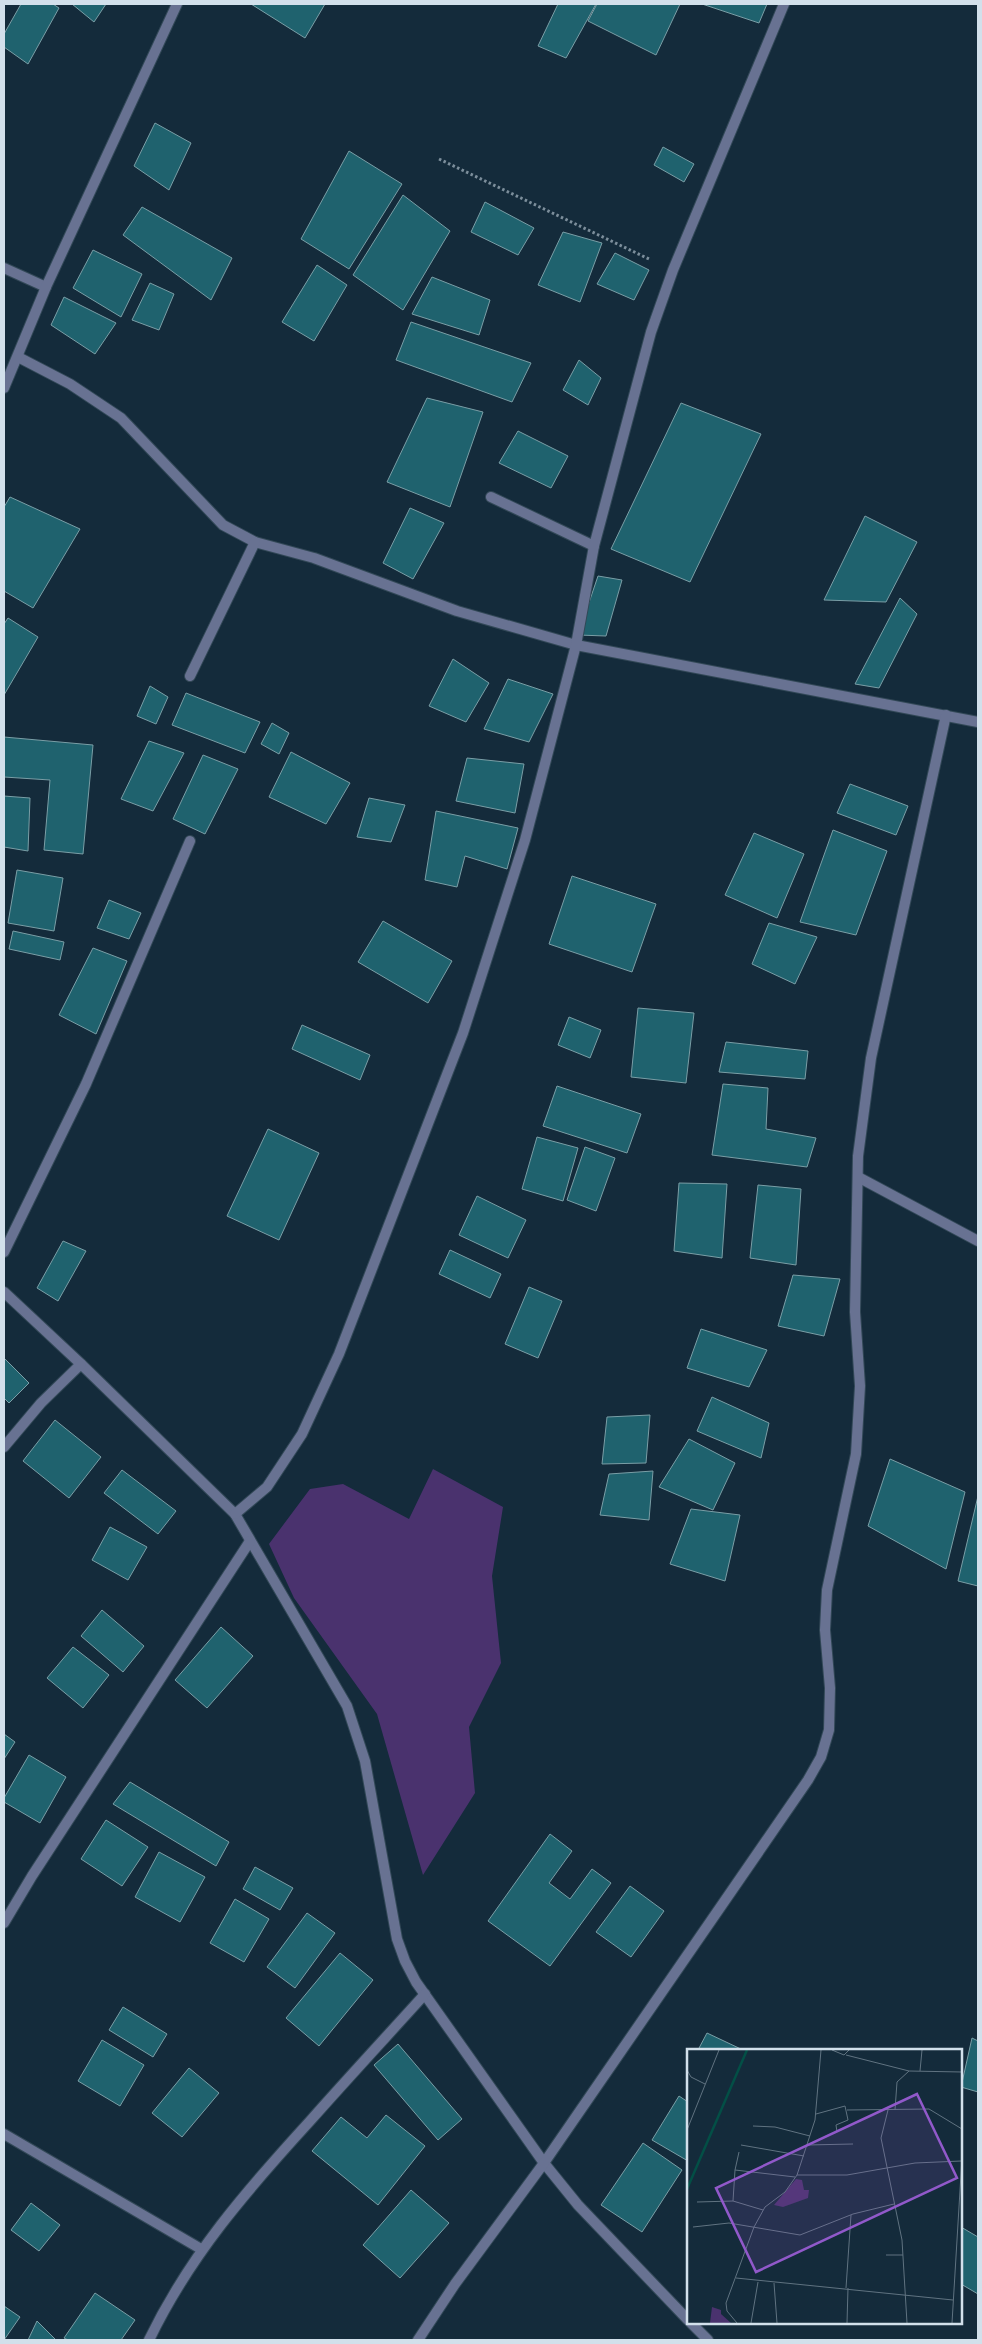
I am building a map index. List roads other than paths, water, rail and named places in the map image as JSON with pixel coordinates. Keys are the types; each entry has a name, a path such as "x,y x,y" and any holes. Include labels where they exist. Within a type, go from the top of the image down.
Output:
{"street":[{"path":"4,388 46,287 177,4"},
{"path":"235,1514 267,1487 302,1434 339,1354 463,1033 525,840 576,645 594,546 651,332 672,270 784,4"},
{"path":"4,268 46,287"},
{"path":"18,357 70,384 121,418 223,525 256,542 314,558 458,611 576,645 978,722"},
{"path":"491,498 594,546"},
{"path":"190,676 256,542"},
{"path":"418,2340 455,2284 544,2163 808,1780 821,1757 828,1730 830,1688 825,1630 827,1590 857,1444 860,1386 855,1312 858,1156 871,1058 946,715"},
{"path":"4,1252 86,1084 190,841"},
{"path":"858,1177 978,1241"},
{"path":"4,1292 235,1514 347,1706 365,1761 397,1939 404,1961 425,1994 544,2163 578,2205 687,2319"},
{"path":"4,1447 41,1403 81,1364"},
{"path":"4,1923 32,1876 250,1541"},
{"path":"149,2340 166,2305 202,2249 262,2174 425,1994"},
{"path":"4,2134 202,2249"},
{"path":"692,2324 708,2340"}]}
